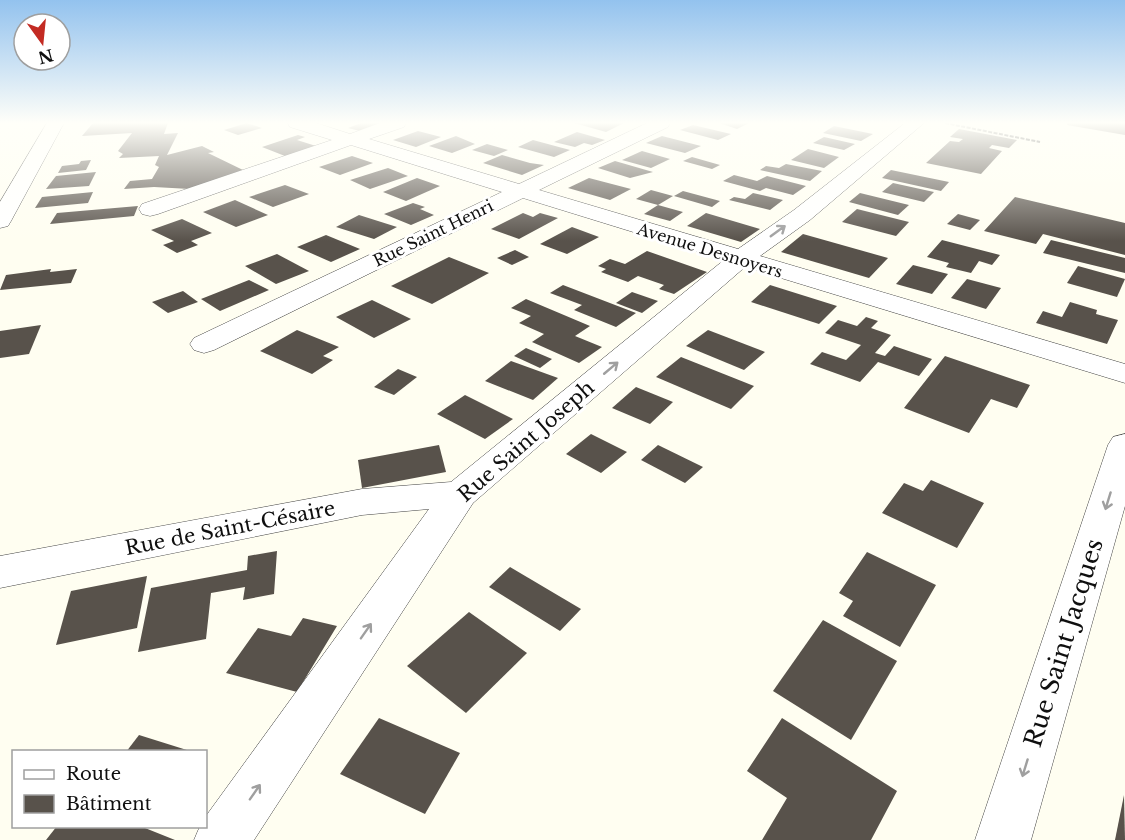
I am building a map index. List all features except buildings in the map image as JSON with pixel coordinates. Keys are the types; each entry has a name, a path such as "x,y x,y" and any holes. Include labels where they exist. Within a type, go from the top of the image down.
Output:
{"street":[{"path":"0,221 34,162"},
{"path":"150,209 286,162"},
{"name":"Avenue Desnoyers","path":"424,162 1125,374"},
{"name":"Rue Saint Henri","path":"204,344 580,162"},
{"name":"Rue Saint Joseph","path":"222,840 460,494 740,259 802,215 867,162"},
{"name":"Rue Saint Jacques","path":"1003,840 1125,445"},
{"name":"Rue de Saint-Césaire","path":"0,572 362,502 460,494"}]}
